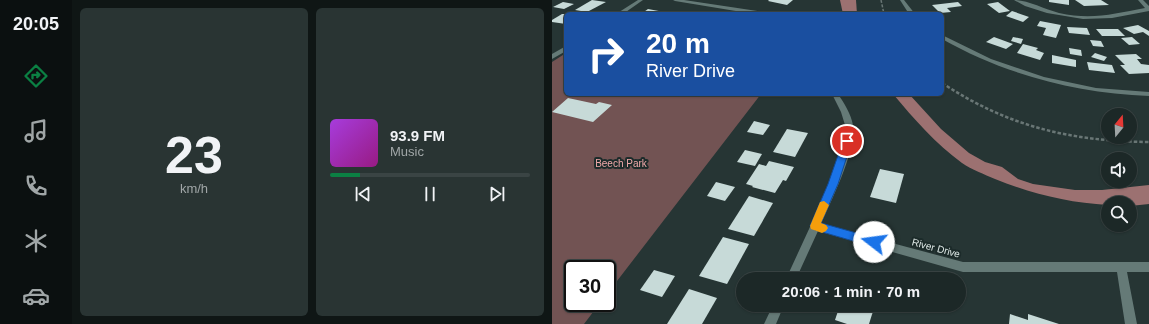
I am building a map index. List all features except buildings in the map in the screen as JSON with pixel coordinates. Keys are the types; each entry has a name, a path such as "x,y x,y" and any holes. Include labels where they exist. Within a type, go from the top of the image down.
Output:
{"street":[{"path":"622,12 642,0"},
{"path":"675,0 751,12"},
{"path":"902,0 911,12"},
{"path":"1016,0 1044,11 1089,18 1107,17 1149,9"},
{"path":"1140,0 1149,9"},
{"path":"944,38 981,57 1045,78 1112,92 1149,94"},
{"path":"552,57 564,49"},
{"path":"793,272 833,184 847,141 849,125 845,111 836,96"},
{"name":"River Drive","path":"815,226 963,267 1149,268"},
{"path":"1121,267 1130,324"},
{"path":"770,324 776,312"}],"path":[{"path":"881,0 884,12"},
{"path":"944,84 976,104 1031,126 1086,138 1122,142 1149,142"}],"green space":[{"name":"Beech Park","path":"564,54 564,96 759,96 616,282 616,260 564,260 564,312 593,312 584,324 552,324 552,62"}],"shaded area":[{"path":"840,0 856,0 857,12 843,12"},
{"path":"895,96 911,96 941,129 969,153 985,162 1002,167 1018,179 1033,184 1075,190 1137,188 1137,186 1149,185 1149,204 1137,205 1137,196 1101,196 1101,205 1093,204 1051,197 1023,189 970,168 943,148"}],"slow traffic":[{"path":"822,228 815,226 824,205"}],"route":[{"path":"847,141 833,184 815,226 874,242"}]}
